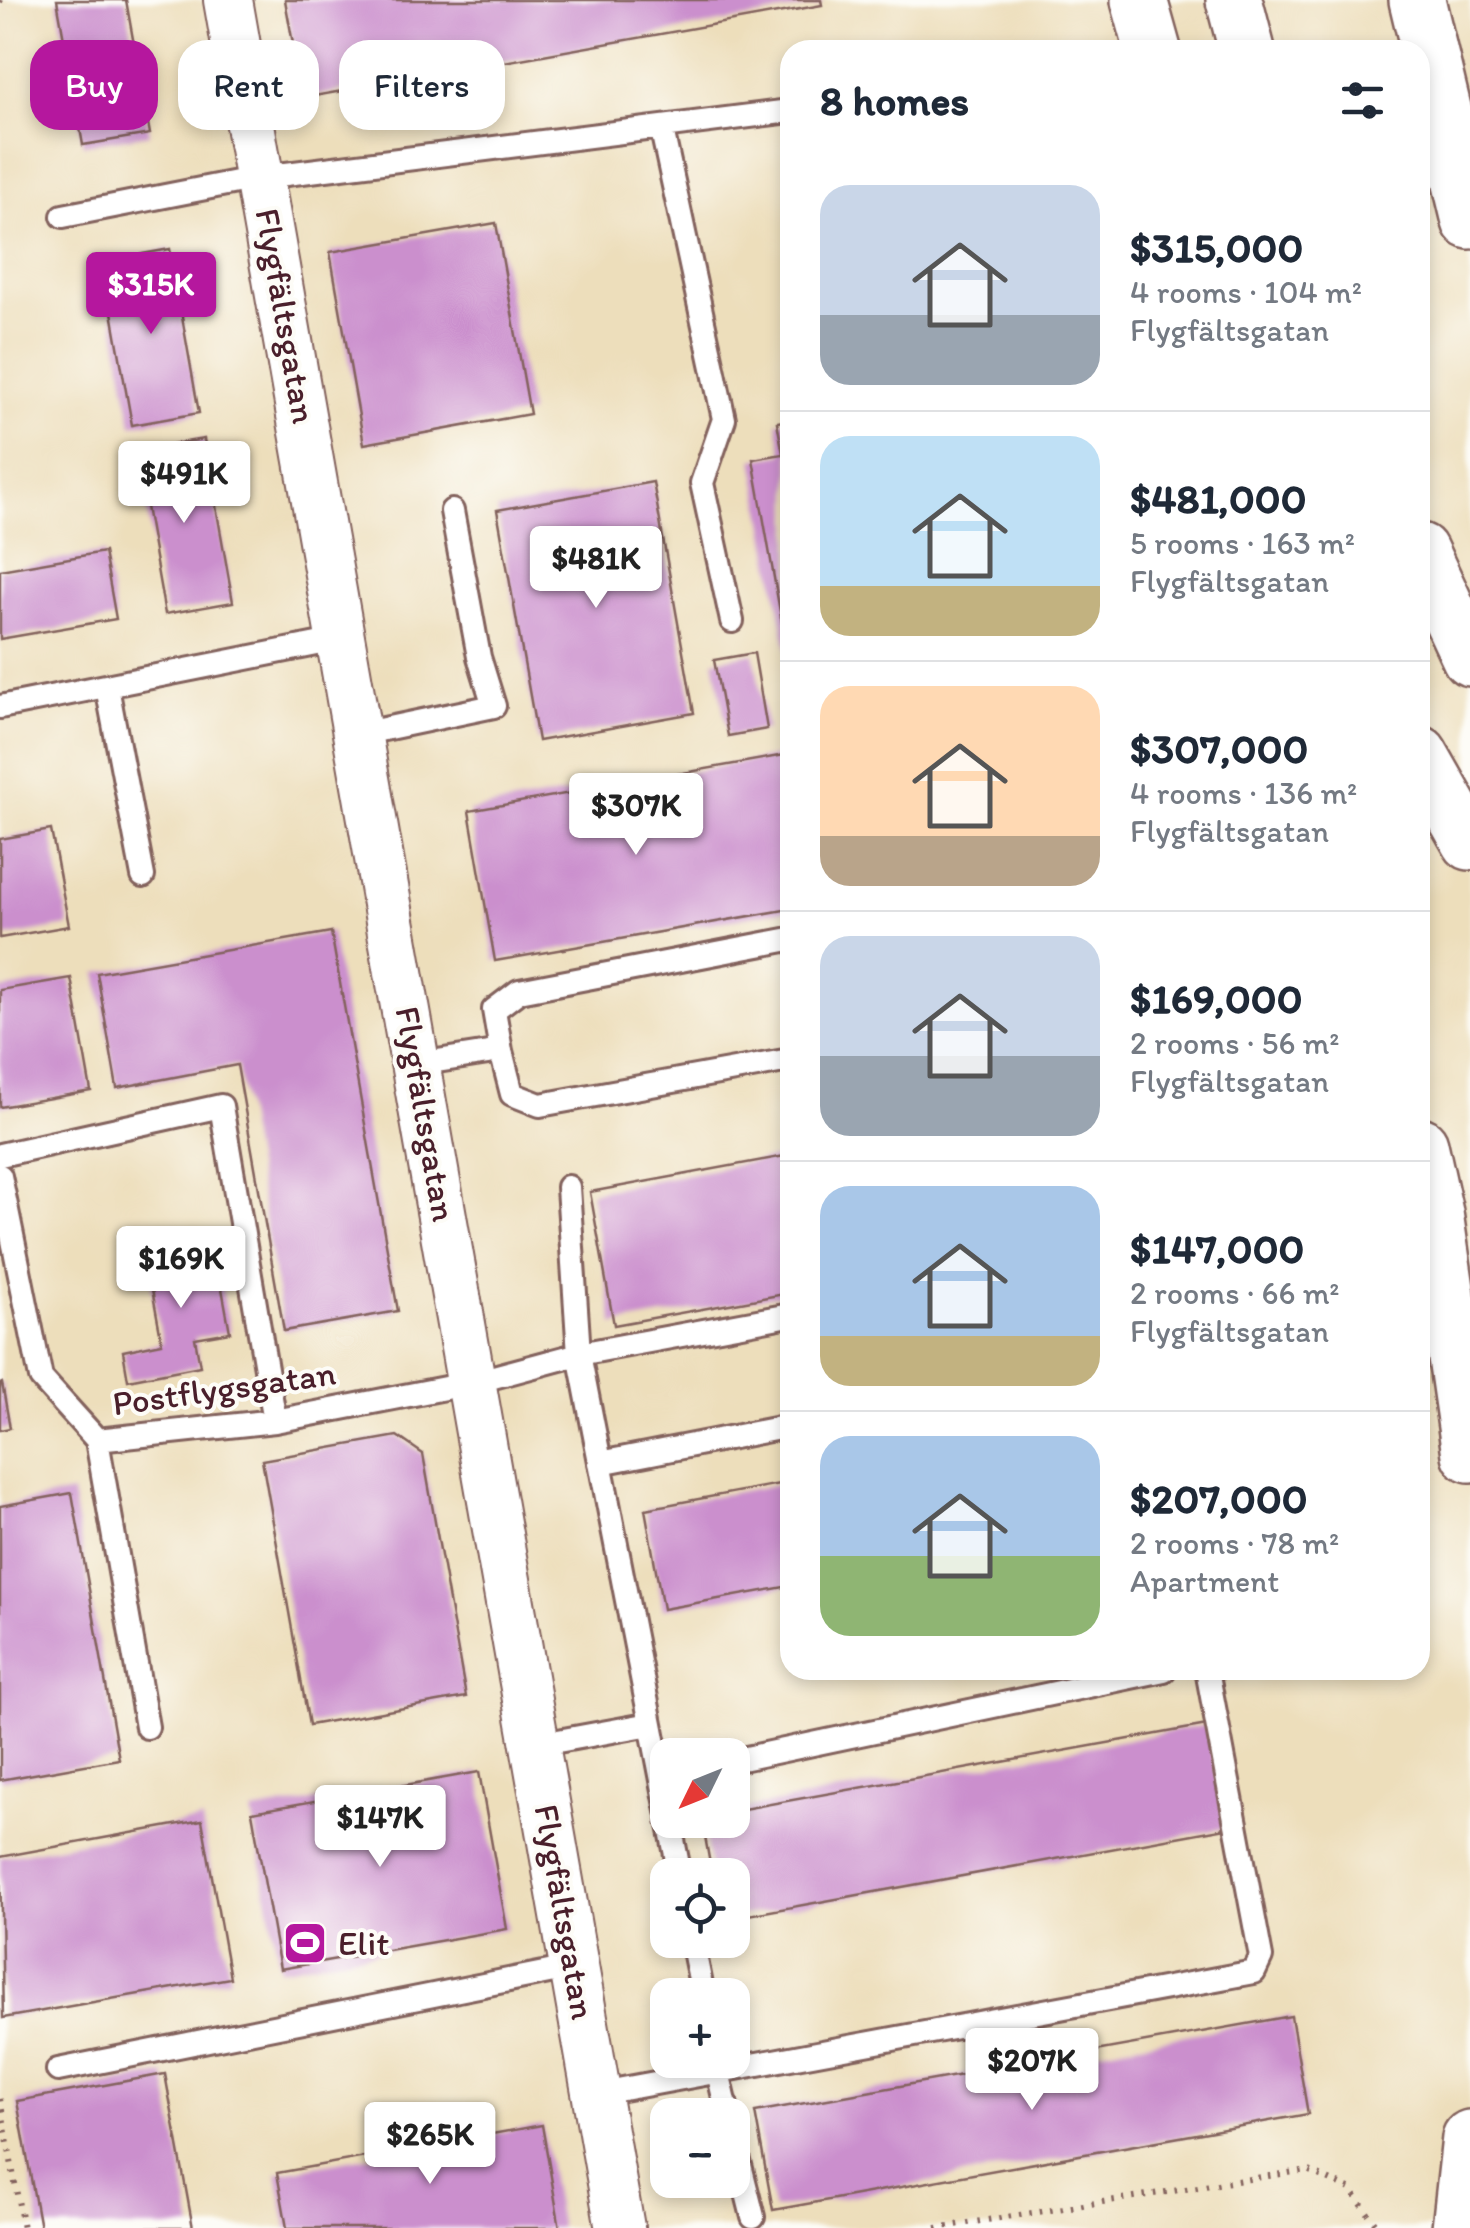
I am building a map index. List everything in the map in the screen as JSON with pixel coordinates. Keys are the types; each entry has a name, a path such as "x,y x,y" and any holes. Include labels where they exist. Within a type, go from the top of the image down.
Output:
{"main road":[{"path":"1139,0 1150,40"},
{"path":"1234,0 1245,40"},
{"path":"1416,0 1426,40"},
{"path":"1430,57 1470,221"},
{"path":"1430,572 1470,658"},
{"path":"1430,772 1470,842"},
{"path":"1430,1193 1470,1454"}],"street":[{"name":"Flygfältsgatan","path":"228,0 620,2228"}],"lane":[{"path":"63,216 262,177 780,112"},
{"path":"662,130 724,419 702,483 732,621"},
{"path":"360,734 494,706 479,656 452,512"},
{"path":"0,707 342,639"},
{"path":"107,686 143,876"},
{"path":"780,941 519,991 494,1010 512,1094 540,1106 780,1062"},
{"path":"418,1064 501,1051"},
{"path":"0,1155 222,1106 274,1421"},
{"path":"0,1176 42,1378 97,1440"},
{"path":"568,1187 580,1354 655,1738"},
{"name":"Postflygsgatan","path":"146,1727 97,1440 274,1421 470,1383 580,1354 780,1317"},
{"path":"600,1463 780,1428"},
{"path":"750,1756 1116,1680"},
{"path":"750,2061 1254,1972 1261,1956 1209,1680"},
{"path":"536,1745 651,1724"},
{"path":"58,2070 574,1967"},
{"path":"596,2094 668,2078"},
{"path":"748,2198 753,2217"}],"path":[{"path":"0,2099 23,2228"},
{"path":"936,2228 1306,2170 1350,2190 1379,2228"}],"building":[{"path":"57,0 126,0 133,40 64,40"},
{"path":"285,0 821,0 822,5 505,62 505,40 339,40 339,92 319,95 319,40 292,40"},
{"path":"80,130 149,130 150,134 83,145"},
{"path":"496,223 530,414 364,444 330,252"},
{"path":"170,249 199,413 132,425 103,261"},
{"path":"204,439 233,602 165,614 136,450"},
{"path":"780,454 780,612 753,459"},
{"path":"653,482 694,713 538,741 497,510"},
{"path":"104,552 116,619 0,639 0,570"},
{"path":"754,653 767,729 728,736 714,660"},
{"path":"780,756 780,911 495,961 469,811"},
{"path":"51,830 69,926 0,938 0,839"},
{"path":"331,932 398,1311 284,1331 237,1065 117,1088 97,973"},
{"path":"71,978 91,1091 0,1107 0,990"},
{"path":"780,1157 780,1295 614,1325 590,1192"},
{"path":"214,1245 230,1332 195,1338 200,1366 128,1380 123,1351 162,1343 146,1257"},
{"path":"0,1384 10,1428 0,1430"},
{"path":"397,1436 423,1454 466,1697 309,1725 262,1460"},
{"path":"780,1484 780,1588 663,1609 645,1509"},
{"path":"72,1493 119,1759 0,1780 0,1506"},
{"path":"1207,1725 1226,1828 750,1915 750,1858 709,1858 705,1838 750,1838 750,1808"},
{"path":"479,1772 507,1929 280,1969 252,1812"},
{"path":"202,1820 230,1978 3,2018 0,1857"},
{"path":"1291,2016 1308,2114 773,2210 755,2112"},
{"path":"165,2074 193,2228 40,2228 17,2101"},
{"path":"542,2125 560,2228 287,2228 277,2173"}],"place":[{"name":"Elit","path":"305,1943"}]}
